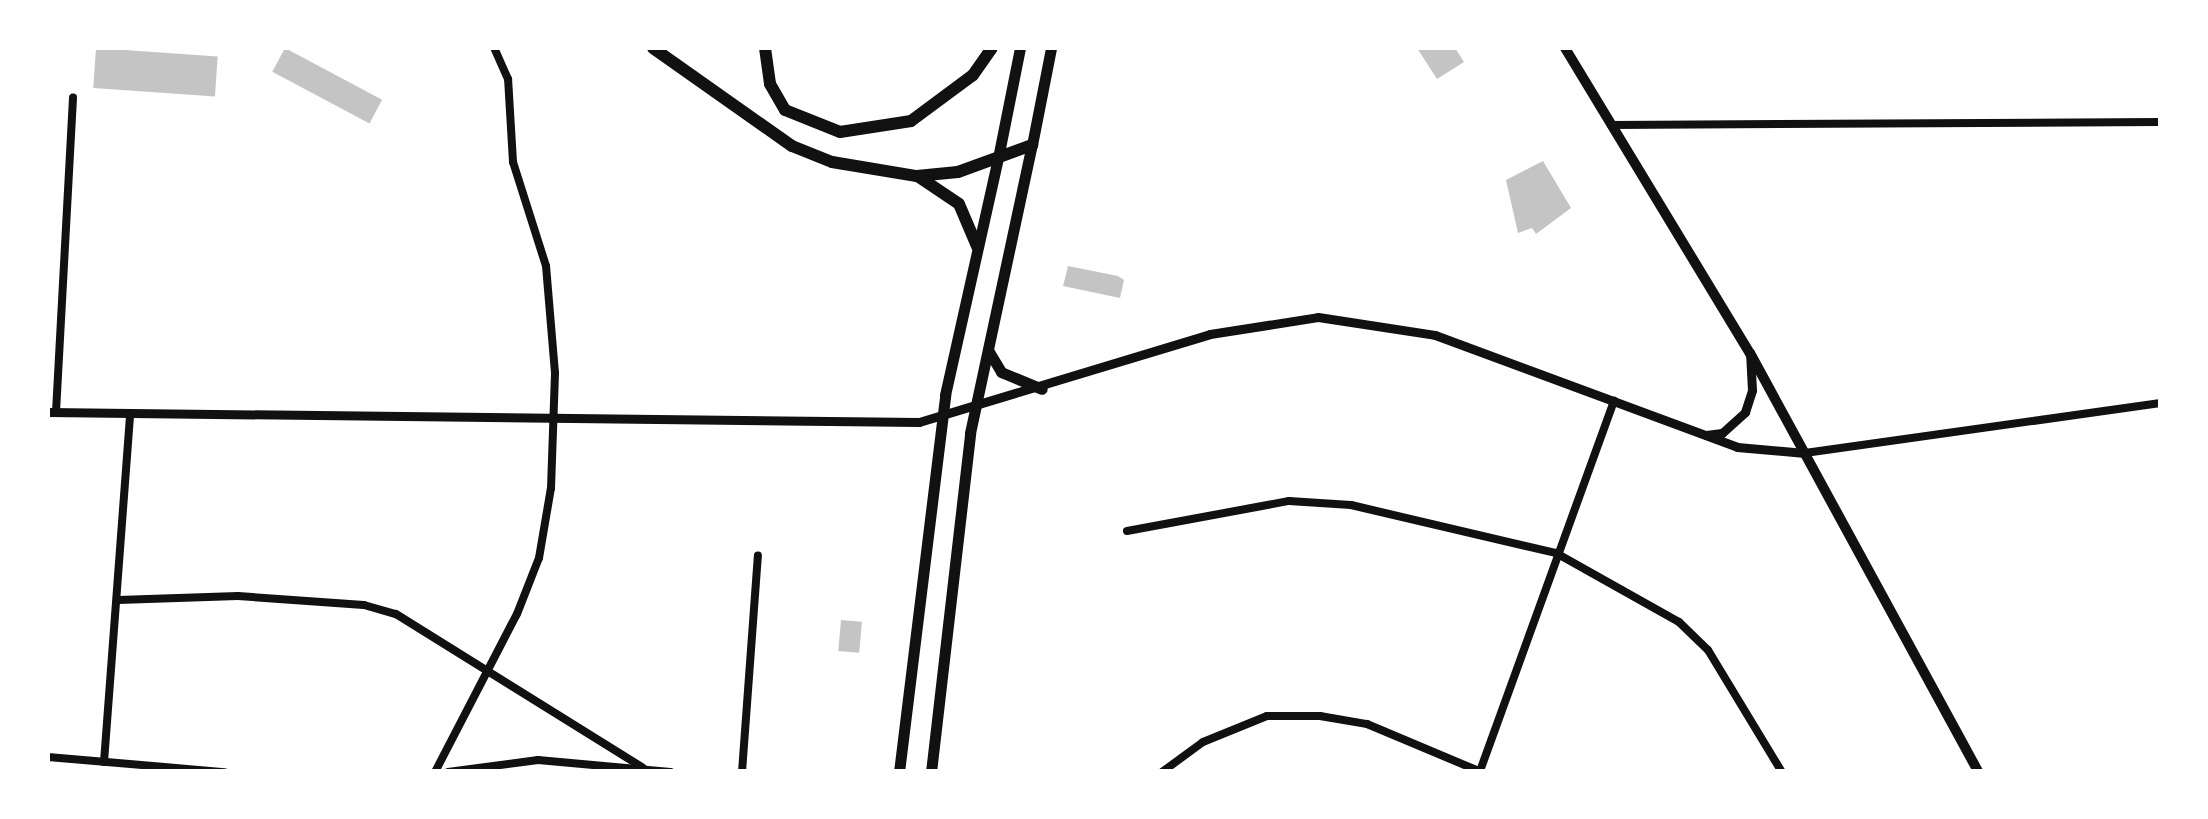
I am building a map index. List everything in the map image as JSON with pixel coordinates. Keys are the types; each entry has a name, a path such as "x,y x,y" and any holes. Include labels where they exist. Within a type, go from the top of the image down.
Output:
{"highway":[{"path":"654,48 792,146 832,162 917,176 998,158 1032,145"},
{"path":"766,48 770,84 785,110 840,132 911,120 945,100 992,48"},
{"path":"917,176 959,204 977,246"}],"main road":[{"path":"900,772 941,416 1020,48"},
{"path":"932,772 974,410 1051,48"},
{"path":"1565,48 1750,353 1978,772"},
{"path":"988,350 1001,372 1042,389"}],"street":[{"path":"435,772 487,673 539,558 551,488 555,373 546,266 513,162 508,79 494,48"},
{"path":"73,96 52,412 891,422 974,410 1210,334 1318,317 1434,335 1736,447 1805,454 2160,403"},
{"path":"1611,126 2160,122"},
{"path":"1705,435 1722,433 1745,412 1752,390 1750,353"},
{"path":"1162,772 1203,742 1267,716 1367,724 1480,771 1614,400"},
{"path":"104,762 130,414"},
{"path":"1128,531 1242,508 1320,503 1482,532 1556,553 1680,622 1708,650 1782,772"},
{"path":"742,772 758,556"},
{"path":"118,600 238,596 364,605 396,614 644,768"},
{"path":"48,757 224,772"},
{"path":"933,757 942,772"},
{"path":"448,772 538,760 670,772"}],"building":[{"path":"96,48 218,57 215,96 93,88"},
{"path":"285,48 382,100 369,123 272,72"},
{"path":"1417,48 1455,48 1464,62 1437,79"},
{"path":"1543,161 1571,208 1536,234 1532,228 1518,233 1506,180"},
{"path":"1068,266 1118,276 1124,280 1120,298 1063,286"},
{"path":"841,620 862,622 859,653 838,651"}]}
